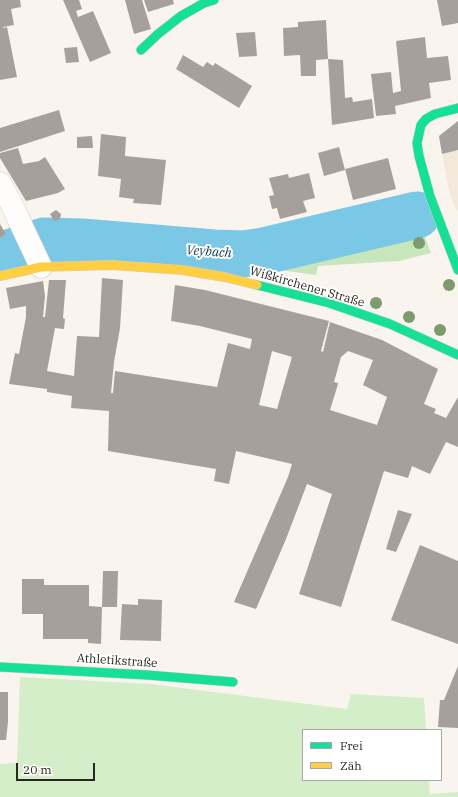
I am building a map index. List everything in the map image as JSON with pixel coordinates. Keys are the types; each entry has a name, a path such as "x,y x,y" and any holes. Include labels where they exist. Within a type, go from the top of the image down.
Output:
{"street":[{"path":"141,50 158,34 182,16 204,3 214,0"},
{"path":"458,108 435,114 426,119 418,134 417,143 430,196 458,270"},
{"path":"0,184 10,201 34,251"},
{"name":"Wißkirchener Straße","path":"0,276 34,251 112,265 146,266 224,277 329,304 390,324 458,355"},
{"name":"Athletikstraße","path":"0,667 140,674 233,682"}],"shaded area":[{"path":"458,121 458,210 456,211 449,190 439,136"}],"green space":[{"path":"419,221 431,253 399,261 318,266 316,275 280,270 280,262 287,252 386,231"},
{"path":"20,677 151,684 347,709 351,694 424,698 426,729 302,729 302,781 429,781 430,794 458,792 458,797 0,797 0,764 17,763"}],"building":[{"path":"0,0 20,0 21,7 11,9 14,25 3,27 7,27 17,77 0,80"},
{"path":"63,0 79,0 82,9 76,11 78,17 93,11 111,53 90,62"},
{"path":"125,0 142,0 151,29 134,34"},
{"path":"144,0 173,0 174,4 148,12"},
{"path":"437,0 458,0 458,23 442,26"},
{"path":"326,20 328,59 316,60 316,76 301,76 300,55 284,56 283,28 298,27 298,22"},
{"path":"255,32 257,56 239,57 236,33"},
{"path":"425,37 427,58 448,56 451,80 429,83 431,98 395,106 396,114 376,116 371,74 391,72 393,93 401,91 396,41"},
{"path":"77,47 79,62 66,63 64,48"},
{"path":"183,55 203,67 207,62 213,66 215,63 252,86 239,108 176,69"},
{"path":"328,59 343,60 345,98 352,97 353,102 372,99 374,118 332,125"},
{"path":"59,110 65,131 0,152 0,128"},
{"path":"458,121 458,150 442,154 439,136"},
{"path":"101,134 126,137 125,156 166,160 161,205 133,203 134,199 119,197 121,179 98,176"},
{"path":"92,136 93,148 77,148 77,137"},
{"path":"339,147 345,170 324,176 318,153"},
{"path":"18,148 23,164 39,161 45,157 65,189 58,193 26,201 0,158 0,153"},
{"path":"388,158 396,189 353,200 345,169"},
{"path":"309,173 315,198 303,201 307,212 280,219 277,208 272,209 269,196 274,195 269,178 288,174 289,178"},
{"path":"56,210 61,214 60,219 54,221 50,214"},
{"path":"0,224 6,234 0,238"},
{"path":"102,278 123,280 120,328 114,362 111,393 113,393 115,371 217,387 228,343 250,349 252,339 200,326 171,321 175,285 205,290 329,321 321,351 323,352 330,322 382,340 438,369 424,404 436,409 434,413 446,418 458,397 458,447 446,442 430,474 412,466 408,478 384,471 341,607 299,594 332,494 307,484 286,539 256,609 234,602 288,477 292,464 236,451 229,484 214,481 216,469 108,451 109,411 71,408 72,396 47,392 47,389 9,384 15,353 19,354 26,317 26,306 10,309 6,288 43,281 45,296 43,317 45,317 49,280 66,280 63,318 65,319 64,329 55,328 47,371 74,376 77,336 99,337","holes":["272,351 292,357 277,409 259,405","348,351 373,360 363,385 387,397 377,425 330,410 338,384 334,382 341,357"]},
{"path":"398,510 412,514 396,552 386,549"},
{"path":"420,545 458,561 458,644 391,620"},
{"path":"103,571 118,571 117,607 102,607"},
{"path":"22,579 44,579 44,585 89,585 89,606 102,607 101,644 88,643 88,639 43,639 43,614 22,614"},
{"path":"138,599 162,600 161,641 120,640 122,604 138,605"},
{"path":"458,666 458,728 438,727 440,700 444,700"},
{"path":"0,692 8,692 8,722 6,740 0,740"}],"waterway":[{"name":"Veybach","path":"0,256 44,241 82,242 243,254 264,251 417,215"}],"traffic: fast":[{"path":"141,50 181,16 204,3 214,0"},
{"path":"458,108 435,114 426,119 421,125 417,143 430,196 458,270"},
{"path":"257,285 329,303 390,324 458,355"},
{"path":"0,667 147,675 233,682"}],"traffic: slow":[{"path":"0,276 41,267 112,265 182,270 224,277 257,285"}]}
